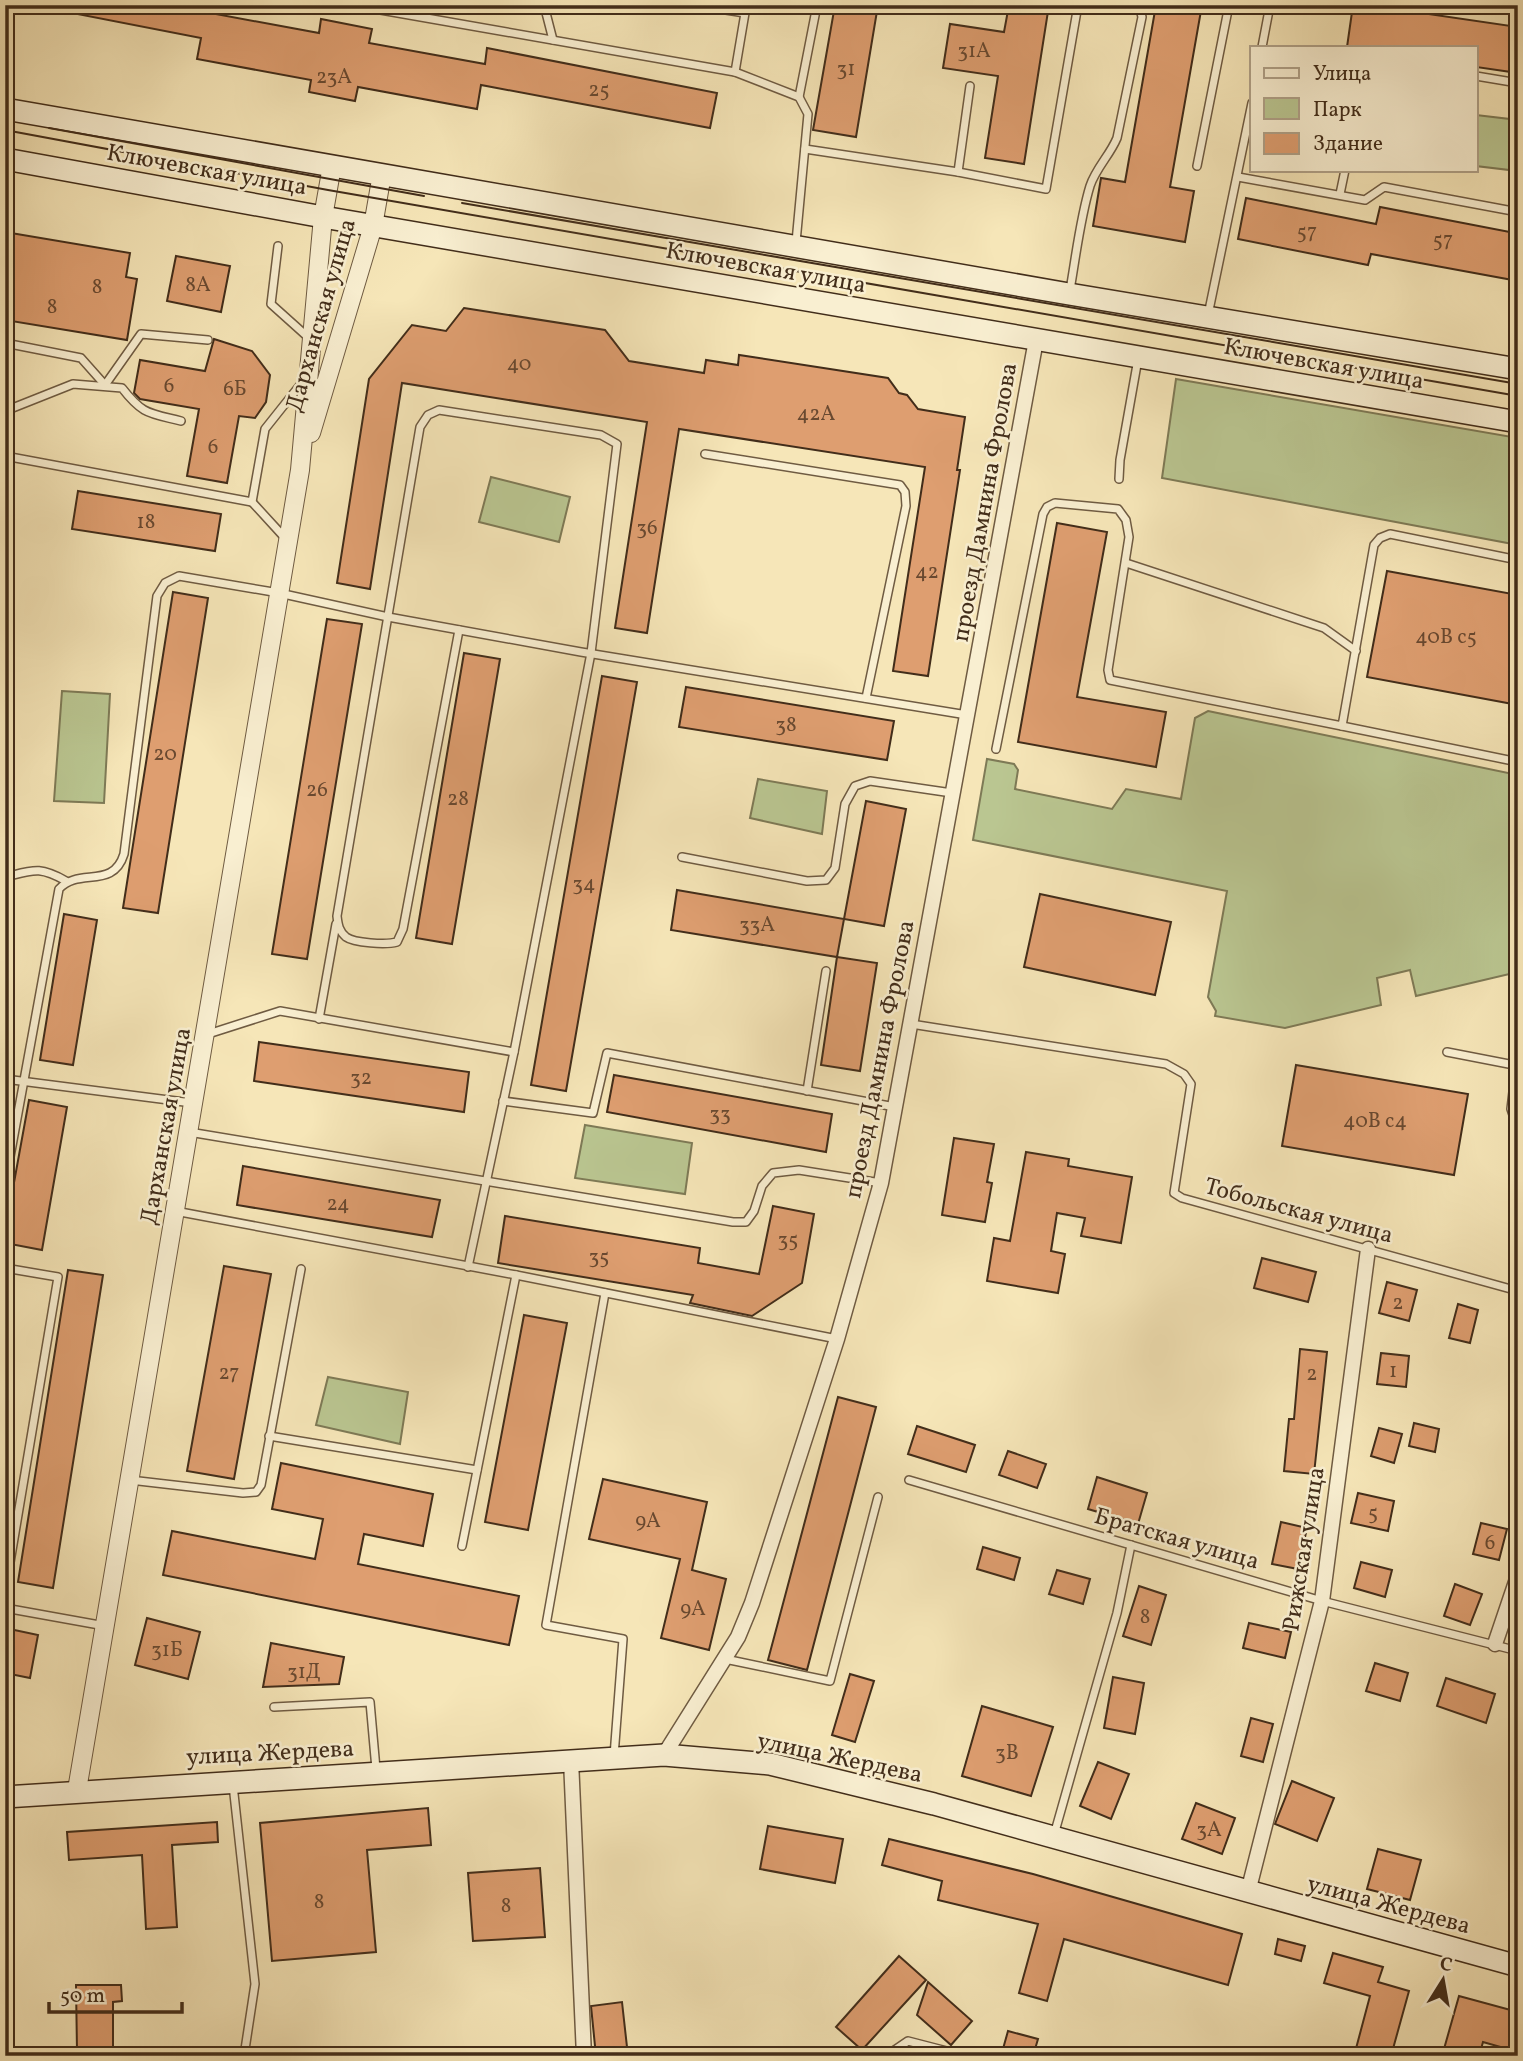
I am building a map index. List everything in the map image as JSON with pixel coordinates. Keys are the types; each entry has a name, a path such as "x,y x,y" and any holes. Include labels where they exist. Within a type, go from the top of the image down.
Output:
{"main road":[{"name":"Ключевская улица","path":"5,109 1208,318 1518,369"},
{"name":"Ключевская улица","path":"5,159 373,226 1518,422"},
{"name":"улица Жердева","path":"5,1797 77,1790 664,1755 770,1764 934,1804 1518,1966"}],"street":[{"name":"Дарханская улица","path":"77,1790 300,470 323,217 332,166"},
{"name":"Дарханская улица","path":"300,470 373,226 382,174"},
{"name":"проезд Дамнина Фролова","path":"664,1755 738,1637 752,1603 838,1339 881,1183 1036,340"},
{"name":"Рижская улица","path":"1248,1892 1322,1601 1368,1249"},
{"path":"1495,1644 1518,1576"},
{"path":"571,1760 584,2056"}],"lane":[{"path":"352,5 735,72 799,97"},
{"path":"544,5 553,40"},
{"path":"694,5 745,13 735,72"},
{"path":"796,247 808,114 799,97 817,5"},
{"path":"805,149 958,172 1046,189 1078,5"},
{"path":"1069,294 1090,186 1117,138 1142,17 1139,5"},
{"path":"1197,166 1229,5"},
{"path":"1262,46 1270,5"},
{"path":"1478,76 1518,83"},
{"path":"958,172 970,86"},
{"path":"1208,318 1250,114"},
{"path":"1340,194 1345,172"},
{"path":"1238,177 1365,200 1384,187 1518,212"},
{"path":"278,246 271,304 312,340"},
{"path":"104,385 141,334 208,340"},
{"path":"5,343 80,358 104,385"},
{"path":"1119,480 1120,460 1139,358"},
{"path":"252,502 265,429 309,373"},
{"path":"5,411 73,384 104,385 122,388 136,406 146,412 181,421"},
{"path":"319,1019 420,427 428,415 439,410 601,435 617,444 617,464 591,653 514,1052 468,1267"},
{"path":"705,454 900,485 905,492 906,506 866,698"},
{"path":"5,456 252,502 288,541"},
{"path":"996,749 1043,514 1047,507 1055,503 1118,509 1126,520 1129,537 1108,670 1110,680 1518,762"},
{"path":"1342,726 1374,545 1380,538 1390,534 1518,560"},
{"path":"1126,563 1324,628 1356,651"},
{"path":"5,1184 58,888 66,881 111,874 120,866 124,854 157,596 165,583 180,576 279,593 459,630 968,715"},
{"path":"337,916 339,929 348,939 388,945 397,942 403,929 459,630"},
{"path":"682,857 807,881 826,880 835,868 845,804 855,786 870,781 953,793"},
{"path":"5,877 47,870 66,881"},
{"path":"807,1091 826,971"},
{"path":"205,1036 280,1011 514,1052"},
{"name":"Тобольская улица","path":"911,1024 1166,1064 1184,1074 1191,1084 1174,1193 1182,1198 1518,1292"},
{"path":"1518,1049 1514,1065 1511,1109 1518,1130"},
{"path":"1447,1052 1514,1065"},
{"path":"503,1101 593,1113 607,1053 895,1107"},
{"path":"5,1079 193,1104"},
{"path":"188,1132 733,1222 746,1222 754,1211 762,1186 774,1172 799,1170 881,1183"},
{"path":"175,1212 516,1275 838,1339"},
{"path":"5,1268 58,1277 5,1592"},
{"path":"130,1480 243,1493 256,1492 261,1485 301,1269"},
{"path":"462,1546 516,1275"},
{"path":"605,1293 547,1625 623,1639 614,1758"},
{"path":"269,1436 477,1470"},
{"name":"Братская улица","path":"909,1480 1322,1601 1518,1651"},
{"path":"725,1659 830,1681 878,1497"},
{"path":"1053,1838 1117,1613 1131,1545"},
{"path":"5,1608 105,1626"},
{"path":"274,1707 370,1702 377,1772"},
{"path":"233,1781 255,1984 244,2056"},
{"path":"886,2056 908,2041 966,2056"}],"green space":[{"path":"1478,115 1518,120 1518,171 1478,166"},
{"path":"1176,379 1518,438 1518,545 1162,478"},
{"path":"491,477 570,497 559,542 479,522"},
{"path":"62,691 110,694 104,803 54,801"},
{"path":"1208,711 1518,775 1518,972 1416,996 1410,970 1377,978 1381,1005 1285,1028 1215,1016 1216,1011 1208,997 1227,891 973,840 987,759 1014,764 1018,770 1015,789 1112,809 1126,789 1181,799 1195,718"},
{"path":"758,779 827,791 822,834 750,818"},
{"path":"585,1125 692,1143 685,1194 575,1178"},
{"path":"328,1377 408,1392 400,1444 316,1425"}],"building":[{"path":"67,5 207,5 205,12 319,33 321,19 372,29 369,43 485,64 487,48 717,93 710,128 481,85 477,109 358,87 355,101 309,92 311,80 197,59 201,38 67,12"},
{"path":"835,5 878,5 856,137 813,130"},
{"path":"1009,5 1049,5 1024,164 985,158 998,76 943,68 950,24 1004,32"},
{"path":"1156,5 1202,5 1170,187 1194,191 1185,242 1093,226 1101,178 1125,182"},
{"path":"1353,5 1518,27 1518,73 1478,67 1478,46 1347,46"},
{"path":"1246,198 1376,224 1380,207 1515,233 1511,246 1518,247 1518,281 1371,254 1368,265 1238,239"},
{"path":"5,232 130,253 126,277 137,279 127,340 5,320"},
{"path":"176,256 230,266 221,312 167,301"},
{"path":"464,308 605,330 629,361 704,373 706,360 738,365 739,355 888,378 899,393 907,395 918,409 965,417 957,470 960,470 928,676 893,671 925,467 679,429 647,633 615,628 647,422 402,383 370,589 337,583 369,379 412,325 446,331"},
{"path":"214,339 252,351 270,375 266,402 255,418 239,416 227,483 187,476 199,409 140,399 134,393 140,360 205,371"},
{"path":"78,491 221,514 215,551 72,529"},
{"path":"1057,523 1107,532 1077,697 1166,712 1156,767 1018,742"},
{"path":"1387,571 1518,595 1518,705 1367,677"},
{"path":"173,592 208,598 158,913 123,908"},
{"path":"327,619 362,624 307,959 272,954"},
{"path":"464,653 500,659 452,944 416,938"},
{"path":"602,676 637,682 566,1091 531,1085"},
{"path":"686,687 894,721 887,760 679,727"},
{"path":"866,801 906,809 884,926 844,919"},
{"path":"677,890 844,919 837,957 671,930"},
{"path":"1040,894 1171,922 1155,995 1024,967"},
{"path":"64,914 97,920 73,1065 40,1060"},
{"path":"837,957 877,963 860,1071 821,1065"},
{"path":"259,1042 469,1072 464,1112 254,1081"},
{"path":"1296,1065 1468,1094 1454,1175 1282,1146"},
{"path":"614,1075 832,1114 826,1152 607,1112"},
{"path":"29,1100 67,1107 42,1250 5,1243"},
{"path":"954,1138 994,1144 987,1182 992,1183 985,1222 942,1215"},
{"path":"1026,1152 1069,1159 1068,1166 1132,1177 1121,1243 1081,1236 1085,1218 1057,1213 1051,1251 1065,1254 1058,1293 987,1281 994,1238 1010,1241"},
{"path":"243,1166 440,1200 432,1237 237,1205"},
{"path":"773,1206 814,1214 802,1283 752,1316 690,1303 693,1295 498,1263 505,1216 700,1248 698,1263 759,1274"},
{"path":"1262,1258 1316,1272 1308,1302 1254,1288"},
{"path":"224,1266 271,1274 234,1479 187,1471"},
{"path":"68,1270 103,1275 53,1588 18,1582"},
{"path":"1387,1282 1417,1290 1409,1321 1379,1313"},
{"path":"1458,1304 1478,1310 1470,1343 1449,1338"},
{"path":"524,1315 567,1323 528,1530 485,1522"},
{"path":"1300,1349 1327,1352 1314,1474 1284,1471 1289,1419 1294,1419"},
{"path":"1381,1353 1409,1356 1406,1387 1377,1384"},
{"path":"838,1397 876,1407 807,1670 768,1660"},
{"path":"1414,1423 1439,1429 1435,1452 1409,1446"},
{"path":"917,1426 975,1445 966,1472 908,1454"},
{"path":"1379,1428 1402,1434 1394,1463 1371,1456"},
{"path":"1008,1451 1046,1464 1037,1488 999,1475"},
{"path":"281,1463 433,1494 423,1546 364,1534 358,1564 519,1596 509,1645 163,1575 172,1531 315,1559 323,1519 272,1509"},
{"path":"1097,1477 1147,1493 1138,1524 1088,1509"},
{"path":"603,1479 707,1502 692,1570 726,1579 709,1650 661,1638 680,1559 589,1539"},
{"path":"1358,1493 1394,1501 1388,1531 1351,1523"},
{"path":"1281,1522 1307,1528 1298,1569 1272,1564"},
{"path":"1481,1523 1507,1529 1499,1560 1473,1554"},
{"path":"983,1547 1020,1558 1014,1580 977,1569"},
{"path":"1361,1562 1392,1570 1385,1597 1354,1588"},
{"path":"1057,1570 1090,1579 1083,1604 1049,1594"},
{"path":"1455,1584 1482,1594 1470,1625 1444,1616"},
{"path":"1139,1586 1166,1595 1151,1645 1123,1636"},
{"path":"147,1618 200,1632 188,1679 135,1665"},
{"path":"1249,1623 1291,1632 1285,1658 1243,1648"},
{"path":"5,1628 38,1635 30,1678 5,1673"},
{"path":"271,1643 344,1657 339,1684 263,1687"},
{"path":"1375,1663 1408,1673 1400,1701 1366,1691"},
{"path":"850,1674 874,1681 855,1742 832,1735"},
{"path":"1113,1677 1144,1683 1135,1734 1104,1728"},
{"path":"1446,1678 1495,1694 1486,1723 1437,1706"},
{"path":"982,1706 1053,1727 1031,1796 962,1776"},
{"path":"1251,1718 1273,1724 1263,1762 1241,1756"},
{"path":"1098,1762 1129,1774 1111,1819 1080,1806"},
{"path":"1292,1781 1334,1798 1317,1841 1275,1824"},
{"path":"1196,1803 1235,1818 1222,1854 1182,1839"},
{"path":"428,1808 431,1845 367,1850 376,1952 272,1961 260,1823"},
{"path":"217,1822 218,1842 172,1845 177,1927 146,1929 142,1855 69,1860 67,1832"},
{"path":"768,1826 843,1839 835,1883 760,1869"},
{"path":"889,1839 1033,1874 1242,1934 1228,1985 1064,1939 1047,2001 1019,1993 1038,1924 938,1900 942,1881 882,1865"},
{"path":"1378,1849 1421,1860 1410,1900 1367,1889"},
{"path":"540,1868 545,1937 473,1941 468,1873"},
{"path":"1278,1939 1305,1946 1301,1961 1275,1954"},
{"path":"1333,1953 1383,1967 1378,1982 1409,1991 1391,2056 1354,2056 1370,1996 1324,1983"},
{"path":"899,1956 926,1980 862,2050 836,2027"},
{"path":"928,1982 972,2021 951,2045 917,2015"},
{"path":"76,1985 121,1985 122,2001 113,2002 113,2051 77,2051"},
{"path":"1459,1996 1518,2012 1518,2052 1483,2042 1479,2056 1442,2056"},
{"path":"622,2002 628,2056 596,2056 591,2006"},
{"path":"1008,2031 1038,2039 1033,2056 1001,2056"}],"tram line":[{"path":"49,128 424,196"},
{"path":"5,130 328,190 1518,396"},
{"path":"462,203 1518,384"}]}
